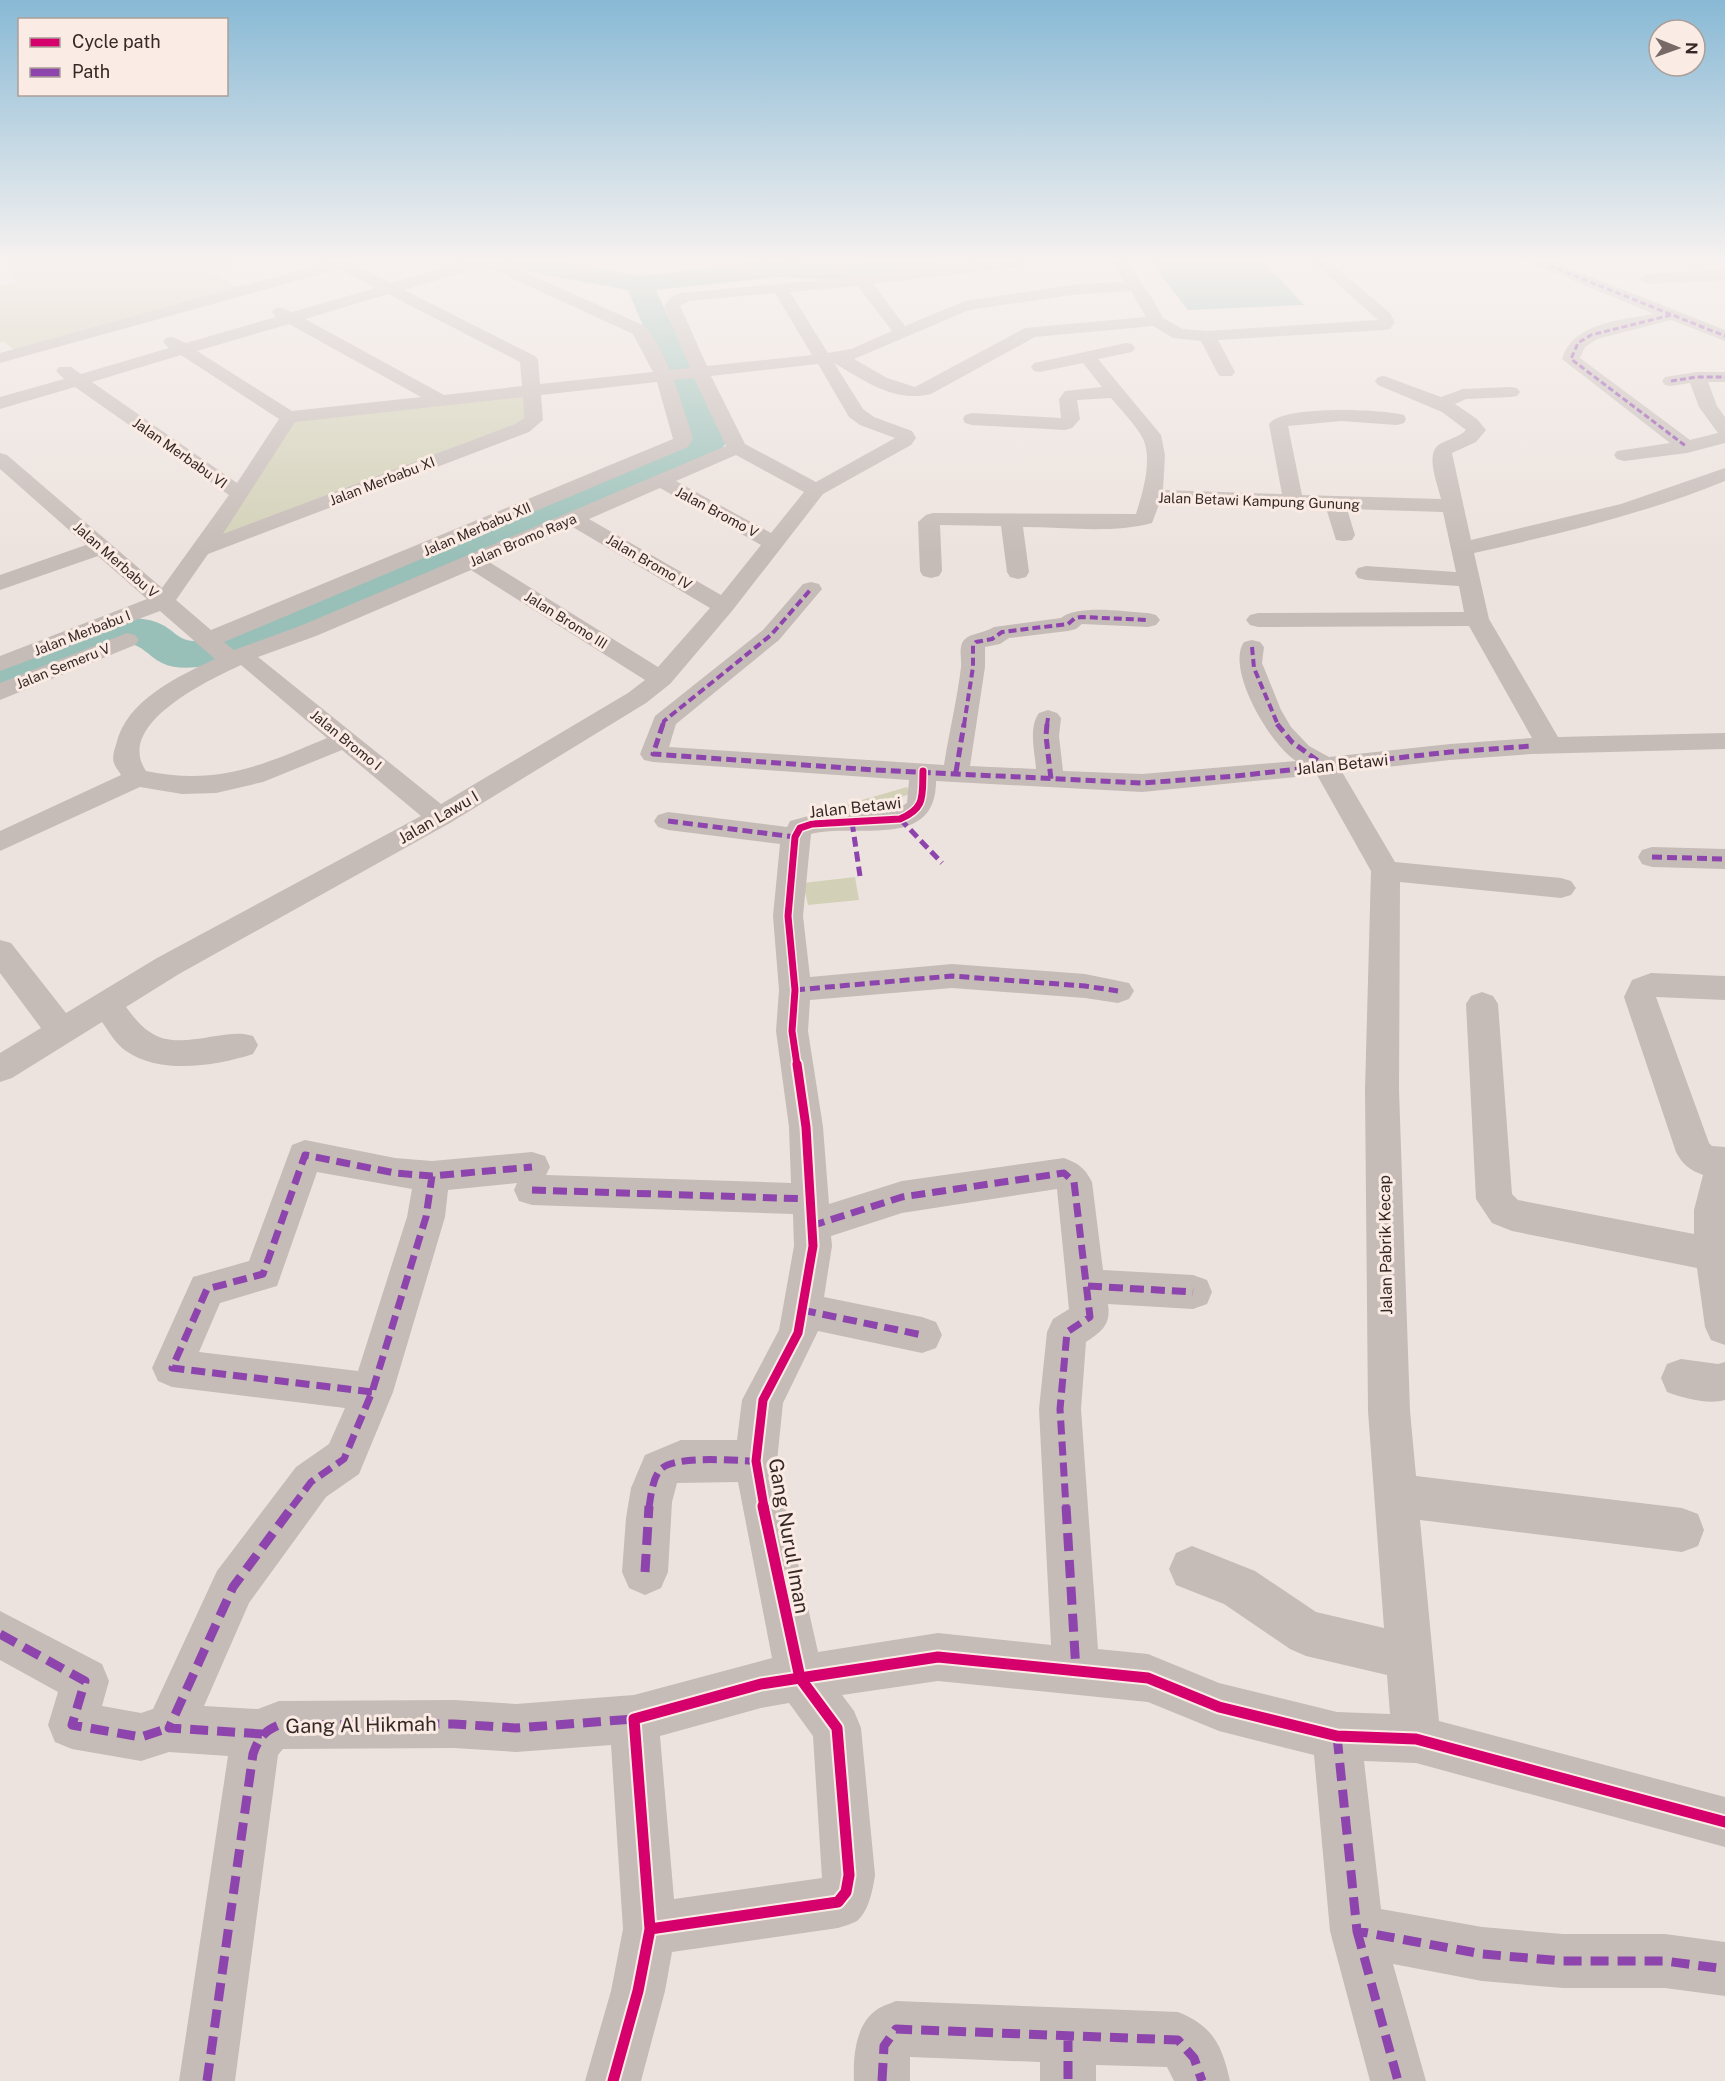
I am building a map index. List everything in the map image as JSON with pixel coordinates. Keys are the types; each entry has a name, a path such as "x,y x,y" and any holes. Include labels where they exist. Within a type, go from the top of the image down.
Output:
{"street":[{"name":"Jalan Merbabu VI","path":"48,359 240,494"},
{"path":"0,403 151,359"},
{"path":"197,359 289,417 822,359"},
{"path":"366,359 442,401"},
{"path":"527,359 533,391"},
{"name":"Jalan Merbabu XII","path":"226,653 679,445 683,438 667,377 658,359"},
{"path":"691,359 696,374 737,448 816,490 906,438 900,433 867,421 856,413 832,359"},
{"path":"833,359 900,391 915,393 925,390 981,359"},
{"path":"1040,367 1077,359"},
{"path":"1089,359 1151,435 1155,446 1153,496"},
{"path":"1219,359 1226,372"},
{"path":"1571,359 1687,447"},
{"path":"1671,381 1697,377 1725,377"},
{"path":"1697,377 1713,416 1725,430"},
{"path":"1384,381 1467,418 1476,430 1472,438 1443,451 1442,458 1467,580 1477,619 1550,746"},
{"name":"Jalan Merbabu XI","path":"202,549 522,428 535,416 533,391"},
{"path":"972,419 1065,424 1071,419 1068,399 1071,395 1115,392"},
{"path":"1438,405 1463,394 1510,392"},
{"path":"1293,500 1278,424 1285,420 1332,415 1397,419"},
{"path":"164,602 240,494 289,417"},
{"path":"1624,454 1687,447 1725,437"},
{"name":"Jalan Bromo Raya","path":"131,763 136,726 150,708 226,653 299,640 308,631 737,448"},
{"name":"Jalan Merbabu V","path":"0,459 226,653"},
{"path":"1461,549 1572,525 1695,487 1725,474"},
{"name":"Jalan Bromo V","path":"661,481 774,543"},
{"name":"Jalan Lawu I","path":"0,1070 168,966 440,817 604,719 661,679 724,606 816,490"},
{"name":"Jalan Betawi Kampung Gunung","path":"1011,519 1141,521 1145,519 1153,496 1451,506"},
{"path":"1335,503 1344,535"},
{"name":"Jalan Bromo IV","path":"574,519 724,606"},
{"path":"931,571 929,522 933,519 1011,519 1018,572"},
{"path":"0,583 101,547"},
{"name":"Jalan Bromo III","path":"472,561 661,679"},
{"path":"1365,573 1467,580"},
{"name":"Jalan Betawi","path":"811,589 771,634 664,721 654,754 1142,783 1450,752 1550,746 1725,741"},
{"name":"Jalan Merbabu I","path":"0,664 164,602"},
{"path":"956,772 973,667 973,645 976,642 992,639 1002,632 1068,624 1075,618 1082,617 1148,620"},
{"path":"1258,620 1477,619"},
{"name":"Jalan Semeru V","path":"0,692 127,640"},
{"path":"1252,647 1250,663 1268,710 1280,731 1300,752 1325,766 1386,871 1561,888"},
{"name":"Jalan Bromo I","path":"226,653 346,739 440,817"},
{"path":"1048,718 1046,736 1051,779"},
{"path":"131,763 172,785 196,786 225,783 292,761 346,739"},
{"path":"0,819 131,763"},
{"path":"0,842 131,763"},
{"name":"Jalan Betawi","path":"794,855 800,828 812,824 900,819 917,812 921,804 923,771"},
{"path":"668,821 794,855"},
{"name":"Gang Nurul Iman","path":"794,855 788,916 795,990 792,1031 806,1127 813,1246 798,1333 763,1400 756,1461 765,1515 800,1678"},
{"path":"1652,857 1725,859"},
{"name":"Jalan Pabrik Kecap","path":"1386,871 1382,1090 1389,1411 1416,1739"},
{"path":"0,951 62,1031"},
{"path":"795,990 952,976 1085,986 1118,991"},
{"path":"1725,988 1651,985 1643,988 1640,997 1694,1152 1704,1160 1725,1162"},
{"path":"106,1004 140,1044 158,1050 197,1051 241,1045"},
{"path":"1482,1004 1494,1199 1499,1206 1512,1215 1715,1255"},
{"path":"372,1392 172,1368 207,1289 263,1274 305,1155 395,1173 532,1178 811,1213 1064,1173 1074,1182 1090,1317 1067,1332 1060,1409 1076,1671"},
{"path":"1725,1175 1720,1175 1712,1206 1715,1255 1725,1327"},
{"path":"169,1728 233,1587 311,1482 344,1459 372,1392 426,1217 432,1176"},
{"path":"1088,1286 1193,1292"},
{"path":"802,1310 922,1335"},
{"path":"1681,1378 1718,1383 1725,1381"},
{"path":"645,1572 651,1489 658,1471 669,1463 681,1461 756,1461"},
{"path":"1396,1494 1682,1530"},
{"path":"1192,1569 1239,1587 1306,1633 1409,1657"},
{"path":"0,1634 85,1681 72,1725 141,1737 169,1728 262,1734"},
{"path":"613,2081 638,1990 650,1929 634,1719 761,1683 938,1657 1148,1678 1219,1707 1337,1736 1416,1739 1725,1822"},
{"path":"650,1929 838,1902 846,1892 849,1875 837,1728 800,1678"},
{"name":"Gang Al Hikmah","path":"207,2081 253,1754 257,1739 262,1734 279,1725 454,1724 516,1728 634,1719"},
{"path":"1337,1736 1357,1931 1398,2081"},
{"path":"1357,1931 1482,1954 1563,1961 1665,1961 1725,1969"},
{"path":"882,2081 882,2048 888,2035 896,2029 1068,2058 1178,2040 1189,2049 1198,2063 1202,2081"}],"green space":[{"path":"525,395 525,421 221,537 294,420"},
{"path":"907,787 910,794 842,818 817,813"},
{"path":"855,877 859,900 808,905 803,883"}],"waterway":[{"path":"0,678 119,631 144,631 178,655 210,653 709,443 672,359"}],"marked path":[{"path":"1571,359 1687,447"},
{"path":"1671,381 1697,377 1725,377"},
{"path":"811,589 771,635 664,721 653,754 875,770 1142,783 1236,776 1450,752 1532,746"},
{"path":"956,772 973,667 973,645 976,642 992,639 1002,632 1068,624 1075,618 1082,617 1148,620"},
{"path":"1252,647 1254,668 1266,702 1278,725 1301,750 1325,766"},
{"path":"1048,718 1046,736 1051,779"},
{"path":"900,819 942,863"},
{"path":"668,821 795,837"},
{"path":"852,822 860,876"},
{"path":"1652,857 1725,859"},
{"path":"795,990 952,976 1085,986 1118,991"},
{"path":"372,1392 172,1368 207,1289 263,1274 305,1155 395,1173 432,1176 532,1167"},
{"path":"811,1226 902,1197 1064,1173 1074,1182 1090,1317 1067,1332 1060,1409 1076,1671"},
{"path":"262,1734 169,1728 233,1587 311,1482 344,1459 372,1392 426,1217 432,1176"},
{"path":"532,1190 810,1199"},
{"path":"1088,1286 1193,1292"},
{"path":"802,1310 922,1335"},
{"path":"645,1572 652,1488 660,1470 667,1465 681,1461 756,1461"},
{"path":"0,1634 85,1681 72,1725 141,1737 169,1728"},
{"path":"207,2081 253,1754 259,1739 265,1732 279,1725 454,1724 516,1728 634,1719"},
{"path":"1337,1736 1357,1931 1482,1954 1563,1961 1665,1961 1725,1969"},
{"path":"1357,1931 1398,2081"},
{"path":"882,2081 884,2046 890,2034 896,2029 1178,2040 1194,2058 1202,2081"},
{"path":"1068,2034 1068,2081"}],"cycle path":[{"path":"613,2081 638,1991 650,1929 634,1719 761,1684 800,1678 765,1515 756,1461 763,1400 798,1333 813,1246 806,1127 792,1031 795,990 788,916 795,837 800,828 812,824 900,819 909,815 915,811 921,801 923,771"},
{"path":"650,1929 838,1902 846,1892 849,1875 837,1728 800,1678 938,1657 1148,1678 1219,1707 1337,1736 1416,1739 1725,1822"}]}
